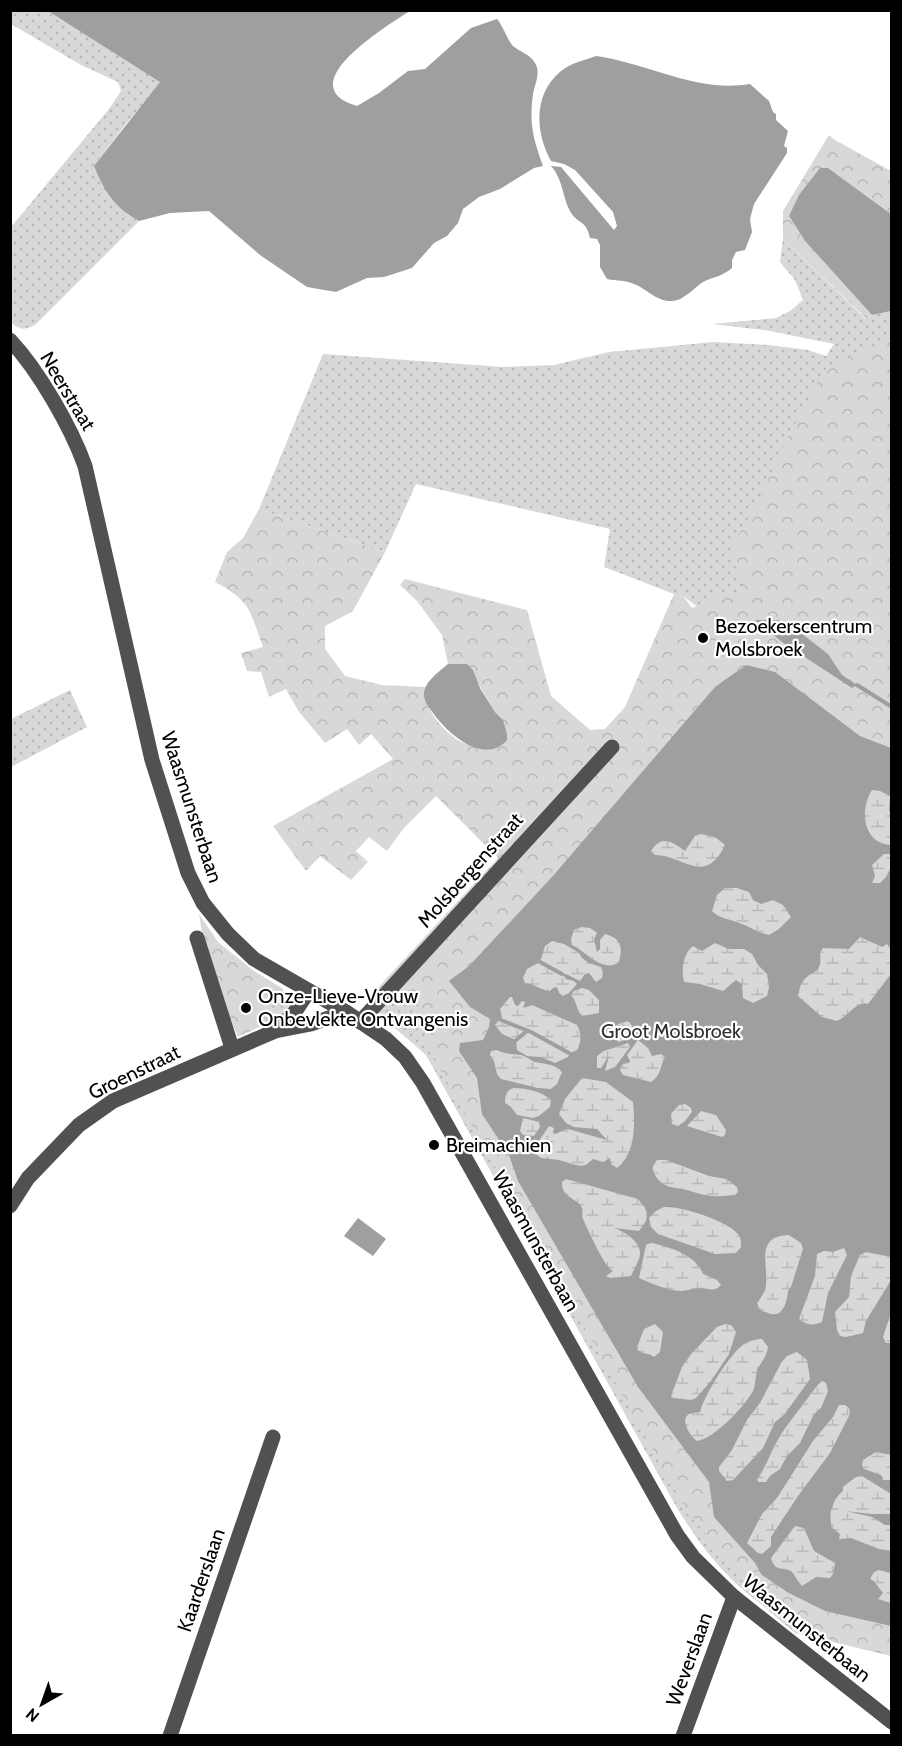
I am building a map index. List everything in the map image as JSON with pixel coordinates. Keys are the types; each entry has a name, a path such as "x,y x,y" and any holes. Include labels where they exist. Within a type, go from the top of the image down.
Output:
{"street":[{"name":"Neerstraat","path":"10,340 52,399 85,466"},
{"name":"Waasmunsterbaan","path":"85,466 152,760 188,873 203,903 228,934 254,958 346,1012 386,1039 405,1057 423,1083 677,1535 693,1557 734,1597 891,1722"},
{"name":"Molsbergenstraat","path":"360,1022 612,747"},
{"path":"197,938 232,1048"},
{"name":"Groenstraat","path":"275,1031 294,1013 309,991"},
{"name":"Groenstraat","path":"10,1206 28,1178 79,1125 113,1101 275,1031 311,1024 346,1012"},
{"name":"Kaarderslaan","path":"170,1736 273,1437"},
{"name":"Weverslaan","path":"683,1736 734,1597"}],"green space":[{"path":"11,11 48,11 161,82 94,166 127,214 139,221 36,324 23,329 11,322 11,227 109,109 121,91 118,82 81,65 11,24"},
{"path":"829,135 891,171 891,214 828,168 789,216 805,241 872,315 867,319 783,239 783,211"},
{"path":"783,239 866,319 872,315 891,311 892,451 749,598 715,620 683,596 604,567 610,529 416,484 385,552 259,509 323,354 503,367 554,365 609,352 713,342 769,345 808,350 826,356 834,344 765,330 712,324 776,318 790,311 803,300 795,280 780,262"},
{"name":"Groot Molsbroek","path":"891,339 891,1656 795,1633 753,1594 682,1502 439,1067 421,1027 419,997 401,991 384,981 498,858 436,796 404,828 387,851 369,837 356,851 368,862 351,880 320,856 306,871 273,826 393,759 371,734 359,745 347,729 325,743 299,712 286,689 269,697 261,672 247,671 241,653 263,647 252,616 243,601 215,582 227,552 243,538 259,509 385,552 353,611 325,626 325,649 345,676 382,685 425,687 429,709 445,729 460,741 488,750 503,720 495,712 467,664 448,664 442,635 417,601 400,585 405,579 527,610 551,696 590,730 605,729 625,707 674,594 683,596 692,608 721,593 744,595 736,571 733,543 756,506 775,461 824,370"},
{"path":"70,690 87,727 11,767 11,719"},
{"path":"872,790 890,796 891,845 874,839 866,825 866,807"},
{"path":"701,834 715,837 726,845 718,857 702,867 655,855 651,851 656,844"},
{"path":"885,854 891,854 890,870 880,883 872,883 872,865"},
{"path":"725,888 746,890 777,901 791,917 769,935 719,916 712,911 717,895"},
{"path":"199,914 218,942 254,971 282,988 288,998 289,1007 282,1016 238,1037 214,977"},
{"path":"581,927 590,928 597,933 594,939 597,951 600,940 605,934 618,941 621,948 619,962 613,965 601,963 572,945 574,930"},
{"path":"860,937 868,942 887,944 891,950 891,974 868,1004 854,1009 837,1021 822,1018 798,996 803,979 816,969 819,953 823,948 837,949 851,946"},
{"path":"552,941 571,947 583,959 601,967 602,978 596,982 589,973 585,974 581,981 566,974 564,977 577,984 563,996 559,990 544,990 525,983 523,978 527,969 540,962 545,946"},
{"path":"715,943 729,949 744,949 752,954 767,974 769,987 767,996 753,1003 743,998 742,984 723,991 684,982 681,972 688,949 693,946"},
{"path":"384,981 401,991 423,998 737,1570 782,1618 749,1595 722,1570 677,1508 426,1055 382,1017 370,997"},
{"path":"582,988 589,990 599,1000 599,1013 582,1016 580,1014 571,995"},
{"path":"510,997 577,1025 580,1038 577,1051 555,1063 541,1057 527,1056 517,1050 512,1037 502,1034 495,1025 502,1016 500,1009"},
{"path":"629,1021 633,1029 631,1038 618,1042 614,1030 618,1024"},
{"path":"638,1040 651,1052 665,1057 659,1073 651,1082 623,1075 620,1070 622,1064 630,1061 627,1055"},
{"path":"628,1043 630,1047 615,1067 605,1072 608,1057 601,1068 597,1069 597,1056 604,1051"},
{"path":"496,1050 556,1067 562,1072 557,1084 551,1089 538,1088 501,1079 497,1075 490,1055 491,1051"},
{"path":"582,1078 606,1082 633,1102 634,1129 631,1147 628,1155 617,1168 611,1164 610,1158 603,1162 593,1159 587,1163 575,1165 541,1158 536,1154 535,1147 549,1126 554,1128 558,1135 568,1129 606,1137 569,1124 559,1114 565,1099"},
{"path":"513,1088 527,1089 548,1097 551,1100 550,1107 539,1117 516,1115 505,1103 506,1094"},
{"path":"685,1104 691,1108 692,1112 678,1126 672,1124 671,1114 679,1105"},
{"path":"701,1111 716,1115 726,1130 722,1138 687,1126"},
{"path":"522,1118 539,1122 540,1127 534,1136 523,1136 520,1131"},
{"path":"657,1159 666,1160 709,1176 726,1179 737,1187 738,1191 735,1195 712,1196 667,1186 660,1182 652,1168"},
{"path":"566,1179 638,1198 645,1208 646,1221 639,1231 616,1228 631,1237 639,1248 639,1258 631,1276 610,1278 606,1276 612,1272 594,1242 583,1210 564,1190 562,1182"},
{"path":"664,1207 685,1209 732,1229 738,1234 741,1247 736,1253 715,1254 658,1234 651,1227 649,1218"},
{"path":"789,1235 801,1243 803,1249 785,1304 781,1312 773,1314 761,1310 757,1303 765,1290 765,1255 770,1241"},
{"path":"651,1243 674,1249 689,1257 703,1274 717,1280 722,1285 714,1289 700,1288 681,1291 665,1288 639,1278 646,1245"},
{"path":"844,1248 847,1254 828,1293 822,1322 805,1323 799,1319 815,1276 817,1254"},
{"path":"866,1252 891,1257 891,1280 866,1321 863,1333 840,1336 835,1313 848,1293 856,1261"},
{"path":"891,1313 891,1343 886,1343 883,1337"},
{"path":"655,1324 663,1332 660,1352 654,1357 637,1350 637,1347 644,1329"},
{"path":"725,1324 731,1325 737,1332 729,1354 711,1381 696,1398 691,1400 673,1398 671,1396 682,1367 717,1327"},
{"path":"762,1339 768,1347 758,1368 753,1391 728,1421 712,1434 697,1441 687,1429 686,1417 699,1412 716,1378 732,1357 752,1342"},
{"path":"797,1352 807,1360 810,1379 784,1415 775,1422 763,1448 733,1481 727,1481 719,1471 719,1467 760,1403 781,1363 787,1356"},
{"path":"823,1381 828,1391 821,1408 814,1414 800,1443 787,1456 780,1469 766,1482 756,1480 785,1428"},
{"path":"839,1405 849,1408 850,1414 830,1453 771,1536 771,1546 762,1554 746,1543 762,1514 777,1498"},
{"path":"876,1452 891,1455 891,1480 864,1469 863,1460"},
{"path":"862,1476 891,1494 891,1515 854,1512 891,1525 891,1551 853,1538 838,1539 831,1525 829,1516 832,1504 845,1486"},
{"path":"795,1526 804,1528 814,1551 835,1563 830,1578 816,1577 802,1586 792,1572 775,1565 771,1558"},
{"path":"879,1570 891,1573 891,1603 877,1599 883,1593 870,1579 874,1572"}],"shaded area":[{"path":"48,11 410,11 365,42 349,56 338,71 333,85 339,97 357,106 408,71 425,69 471,28 497,19 513,46 530,57 537,67 532,123 534,139 543,166 534,168 500,189 479,197 463,209 458,223 447,236 434,243 412,268 384,277 367,278 336,292 307,287 260,255 209,211 170,213 139,221 117,204 106,191 94,166 160,82"},
{"path":"596,56 691,81 730,86 750,84 769,101 776,114 776,120 788,131 784,146 787,148 787,153 754,204 750,219 752,232 745,250 736,252 729,271 703,282 684,297 676,300 667,301 631,283 607,279 600,267 600,245 597,239 590,238 584,225 570,211 558,176 551,166 561,167 614,230 617,226 613,212 575,170 551,161 540,126 541,102 552,80 569,66"},
{"path":"820,168 828,168 891,214 891,311 872,315 805,241 789,216 799,195"},
{"path":"755,620 778,620 802,634 828,654 842,675 857,685 852,688 782,642"},
{"path":"448,664 467,664 473,670 480,688 495,712 503,720 507,740 498,747 489,750 469,745 450,732 428,706 424,696 427,684"},
{"path":"746,665 775,672 860,736 891,748 891,816 890,796 872,790 865,816 866,825 874,839 891,845 891,854 884,854 872,865 875,876 872,883 880,883 891,867 891,950 887,944 882,947 860,937 849,949 823,948 818,969 803,981 798,996 822,1017 837,1021 856,1006 868,1004 891,974 891,1257 866,1252 860,1255 851,1276 849,1297 835,1312 840,1336 863,1333 866,1321 891,1280 891,1313 883,1337 886,1343 891,1343 891,1455 876,1452 863,1460 862,1465 864,1469 881,1475 883,1480 891,1480 891,1494 862,1476 856,1477 843,1487 843,1491 834,1503 830,1518 832,1528 840,1534 839,1539 851,1538 879,1549 891,1551 891,1573 879,1570 874,1572 870,1579 883,1593 878,1599 891,1603 891,1626 825,1611 787,1592 762,1575 755,1563 714,1517 709,1482 638,1387 518,1181 509,1155 482,1114 477,1078 459,1051 460,1043 483,1040 490,1019 470,1007 449,981 469,966 552,877 715,687","holes":["701,834 715,837 725,845 710,864 701,867 655,855 651,851 663,841 685,851 695,836","725,888 737,888 749,892 753,900 761,904 773,900 783,905 791,917 769,935 719,916 712,911 717,895","581,927 590,928 597,933 594,939 597,952 600,949 600,940 605,934 618,941 621,948 619,962 613,965 601,963 572,945 574,930","552,941 564,944 579,953 589,963 601,967 603,973 602,978 596,982 589,973 585,974 580,981 562,974 566,979 577,984 563,996 557,987 550,991 546,990 525,983 523,978 527,969 540,962 545,946","715,943 729,949 744,949 752,954 767,974 769,987 767,996 753,1003 743,998 742,984 736,980 723,991 684,982 685,958 693,946 702,951","582,988 589,990 599,1000 599,1013 582,1016 571,995 574,991","512,997 515,1005 518,1006 522,1001 525,1002 523,1008 532,1005 577,1025 580,1038 577,1050 555,1063 541,1057 527,1056 517,1050 516,1040 502,1034 495,1025 502,1017 500,1009","628,1021 630,1023 633,1029 631,1038 618,1042 614,1030 618,1024","638,1040 648,1048 652,1056 661,1054 665,1057 659,1074 651,1082 623,1075 620,1070 622,1064 629,1063 627,1055","628,1043 630,1047 615,1067 605,1071 609,1056 601,1068 597,1068 597,1056 604,1051","497,1050 553,1066 562,1072 557,1084 551,1089 538,1088 501,1079 497,1074 490,1055 491,1051","582,1078 606,1082 633,1102 634,1128 631,1147 628,1155 617,1168 611,1164 610,1158 603,1162 593,1159 586,1165 579,1166 541,1158 536,1154 535,1147 549,1126 554,1128 553,1133 555,1134 568,1129 607,1140 597,1129 574,1127 566,1123 559,1114 565,1099","513,1088 533,1091 551,1100 550,1107 533,1118 517,1115 505,1103 506,1094","685,1104 691,1108 692,1112 678,1126 672,1124 671,1114 679,1105","701,1111 716,1115 726,1130 722,1137 687,1126","523,1118 539,1122 540,1127 534,1136 523,1135 520,1131","657,1160 666,1160 709,1176 726,1179 737,1187 738,1192 735,1195 709,1196 660,1182 652,1168","566,1179 638,1199 647,1214 646,1221 639,1231 614,1228 631,1238 640,1250 639,1260 631,1276 610,1278 606,1276 613,1271 606,1263 582,1217 581,1206 566,1194 562,1187 562,1182","664,1207 672,1207 723,1223 738,1235 741,1247 736,1253 715,1254 658,1234 651,1227 649,1218","789,1235 801,1243 803,1249 785,1304 781,1312 777,1314 762,1311 757,1303 765,1290 765,1255 770,1241","651,1243 674,1249 689,1257 703,1274 717,1280 721,1285 714,1289 700,1288 681,1291 665,1288 639,1278 646,1245","844,1248 847,1255 828,1293 822,1322 804,1323 799,1319 815,1276 817,1254","655,1324 663,1332 660,1352 654,1357 637,1350 644,1329","725,1324 731,1325 736,1332 729,1354 711,1381 696,1398 691,1400 671,1396 682,1367 692,1353 717,1327","762,1339 768,1347 758,1368 753,1391 728,1421 712,1434 697,1441 687,1428 686,1417 689,1414 700,1412 718,1375 738,1349 753,1340","797,1352 807,1360 810,1379 784,1415 775,1422 763,1448 733,1480 727,1481 719,1471 719,1467 732,1450 747,1420 760,1403 787,1356","822,1381 826,1383 828,1391 821,1408 814,1414 800,1443 787,1456 780,1469 766,1482 759,1482 757,1480 779,1438","839,1405 849,1408 850,1414 830,1453 771,1537 771,1546 762,1554 747,1543 762,1514 777,1498","795,1526 804,1528 814,1551 835,1563 830,1578 816,1577 802,1586 792,1572 777,1568 771,1558"]},
{"path":"358,1218 386,1239 373,1256 344,1236"},
{"path":"846,1511 890,1514 891,1525 885,1525 872,1517"}],"waterway":[{"path":"857,685 892,707"},
{"path":"540,962 562,974"},
{"path":"501,1020 531,1032 569,1053"},
{"path":"516,1040 527,1031"}],"place":[{"name":"Bezoekerscentrum Molsbroek","path":"703,638"},
{"name":"Onze-Lieve-Vrouw Onbevlekte Ontvangenis","path":"246,1008"},
{"name":"Breimachien","path":"434,1145"}]}
